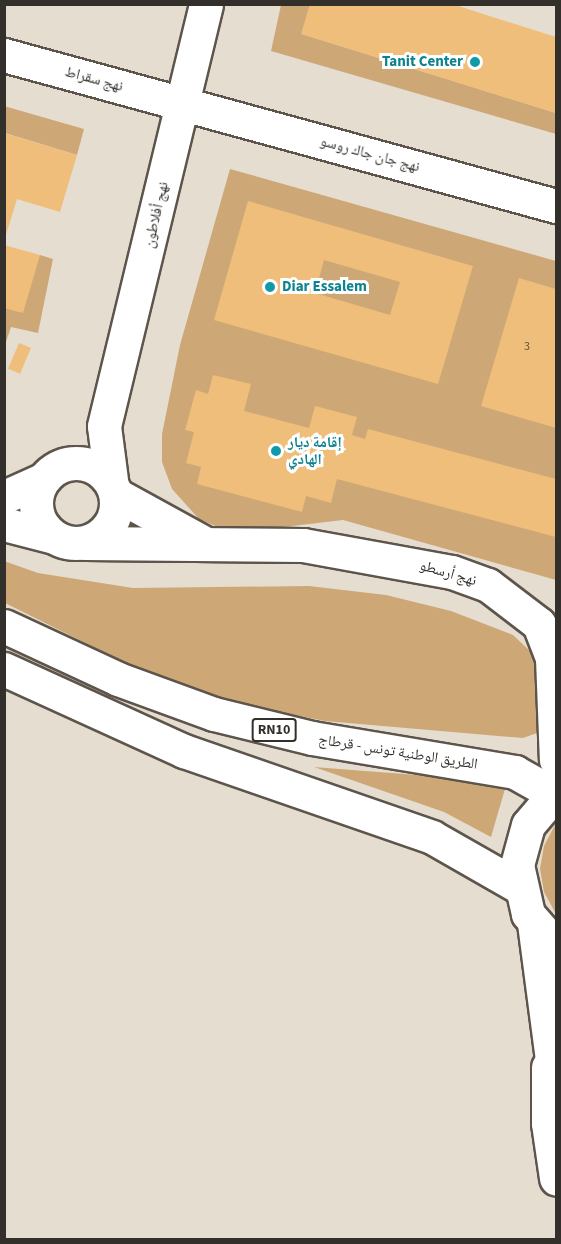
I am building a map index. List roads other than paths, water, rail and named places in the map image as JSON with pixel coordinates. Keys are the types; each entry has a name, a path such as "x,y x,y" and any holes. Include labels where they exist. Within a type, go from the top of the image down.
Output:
{"main road":[{"name":"نهج أفلاطون","path":"114,488 104,426 206,4"},
{"name":"نهج سقراط","path":"4,54 183,103"},
{"name":"نهج جان جاك روسو","path":"183,103 556,206"},
{"path":"4,498 48,474 104,426"},
{"path":"4,524 69,540 111,526 114,488 85,463 48,474"},
{"path":"48,474 36,510 69,540"},
{"name":"نهج أرسطو","path":"114,488 205,544"},
{"name":"نهج أرسطو","path":"69,540 303,544 442,569 488,585 540,624 552,658 556,760"},
{"name":"الطريق الوطنية تونس - قرطاج","path":"4,626 118,679 214,714 312,738 515,772 555,793 534,817 520,844 518,886 534,923 548,1050 556,1089"},
{"path":"4,669 184,752 432,837 518,886"},
{"name":"الطريق الوطنية تونس - قرطاج","path":"534,923 556,946"},
{"path":"548,1050 548,1123 556,1178"}],"place":[{"name":"Tanit Center","path":"475,62"},
{"name":"Diar Essalem","path":"270,287"},
{"name":"إقامة ديار الهادي","path":"276,451"}]}
